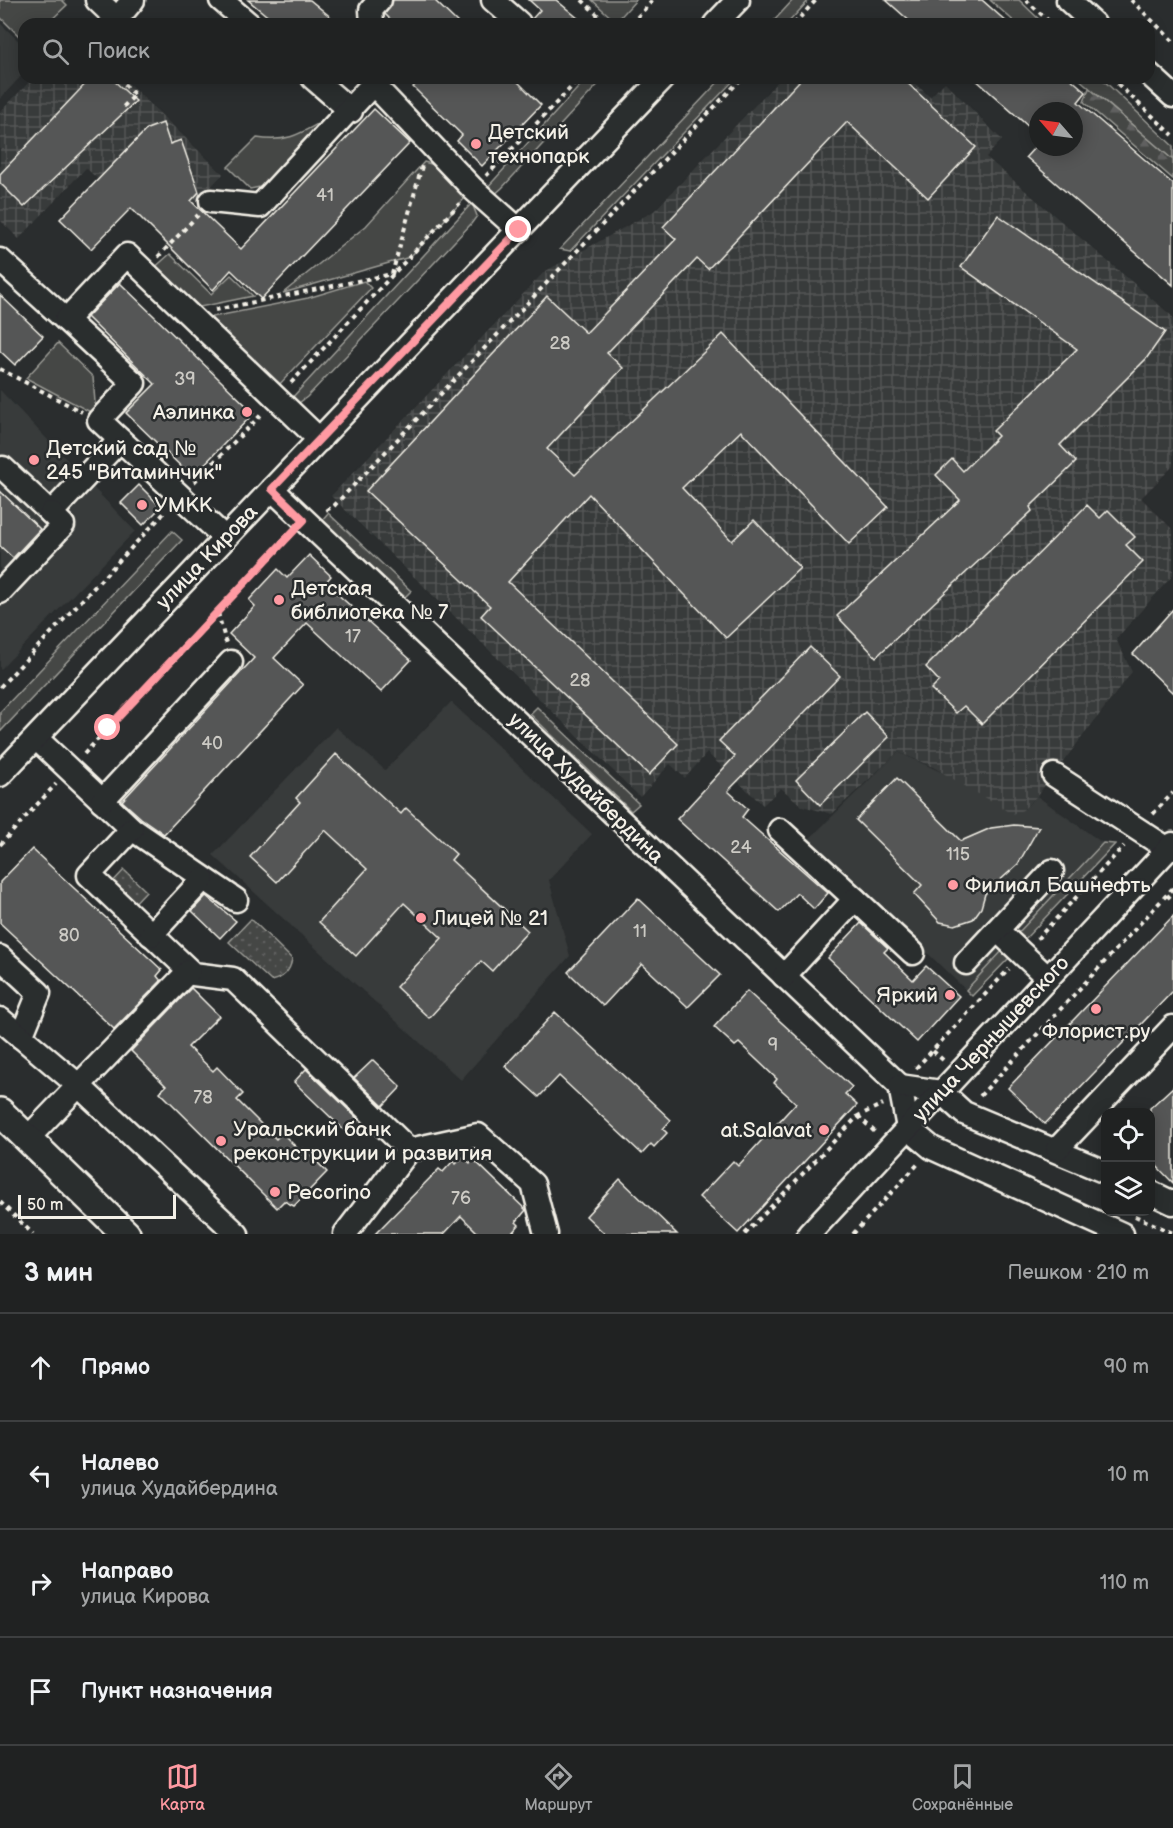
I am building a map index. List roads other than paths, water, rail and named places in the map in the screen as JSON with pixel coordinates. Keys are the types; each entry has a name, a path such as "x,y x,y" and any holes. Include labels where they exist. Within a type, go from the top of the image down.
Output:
{"main road":[{"path":"0,1112 126,1234"}],"street":[{"path":"97,0 116,18"},
{"path":"118,18 134,0"},
{"path":"220,0 242,18"},
{"path":"493,0 513,18"},
{"path":"721,18 738,0"},
{"path":"1068,0 1088,18"},
{"path":"372,18 371,10 378,1"},
{"path":"1155,80 1173,96"},
{"path":"320,84 351,111"},
{"path":"211,201 260,206 351,111 371,84"},
{"path":"376,84 473,189 519,230"},
{"name":"улица Кирова","path":"0,775 657,84"},
{"path":"66,320 127,255 320,440"},
{"path":"0,260 134,383 99,420 225,538"},
{"path":"51,513 120,440"},
{"path":"0,592 63,525 3,468"},
{"name":"улица Худайбердина","path":"272,489 900,1086"},
{"path":"102,801 231,662"},
{"path":"36,738 132,829 236,900"},
{"path":"1054,775 1171,846"},
{"path":"132,829 89,875 193,974 232,980 409,1150"},
{"path":"780,830 913,953"},
{"name":"улица Чернышевского","path":"809,1234 1171,846"},
{"path":"966,963 1052,871"},
{"path":"151,935 203,879"},
{"path":"784,976 855,899"},
{"path":"997,930 1048,978"},
{"path":"0,957 39,993 21,1037"},
{"path":"27,1139 189,971"},
{"path":"0,1019 78,1085 237,1234"},
{"path":"1057,1149 1173,1027"},
{"path":"1101,1170 1057,1149 964,1113 941,1092 900,1086 908,1128 932,1148 1122,1234"},
{"path":"345,1234 409,1150 478,1135 533,1184 546,1234"},
{"path":"1155,1194 1173,1203"}],"place":[{"name":"Детский технопарк","path":"476,144"},
{"name":"Аэлинка","path":"247,412"},
{"name":"Детский сад № 245 \"Витаминчик\"","path":"34,460"},
{"name":"УМКК","path":"142,505"},
{"name":"Детская библиотека № 7","path":"279,600"},
{"name":"Филиал Башнефть","path":"953,885"},
{"name":"Лицей № 21","path":"421,918"},
{"name":"Яркий","path":"950,995"},
{"name":"Флорист.ру","path":"1096,1009"},
{"name":"at.Salavat","path":"824,1130"},
{"name":"Уральский банк реконструкции и развития","path":"221,1141"},
{"name":"Pecorino","path":"275,1192"}]}
